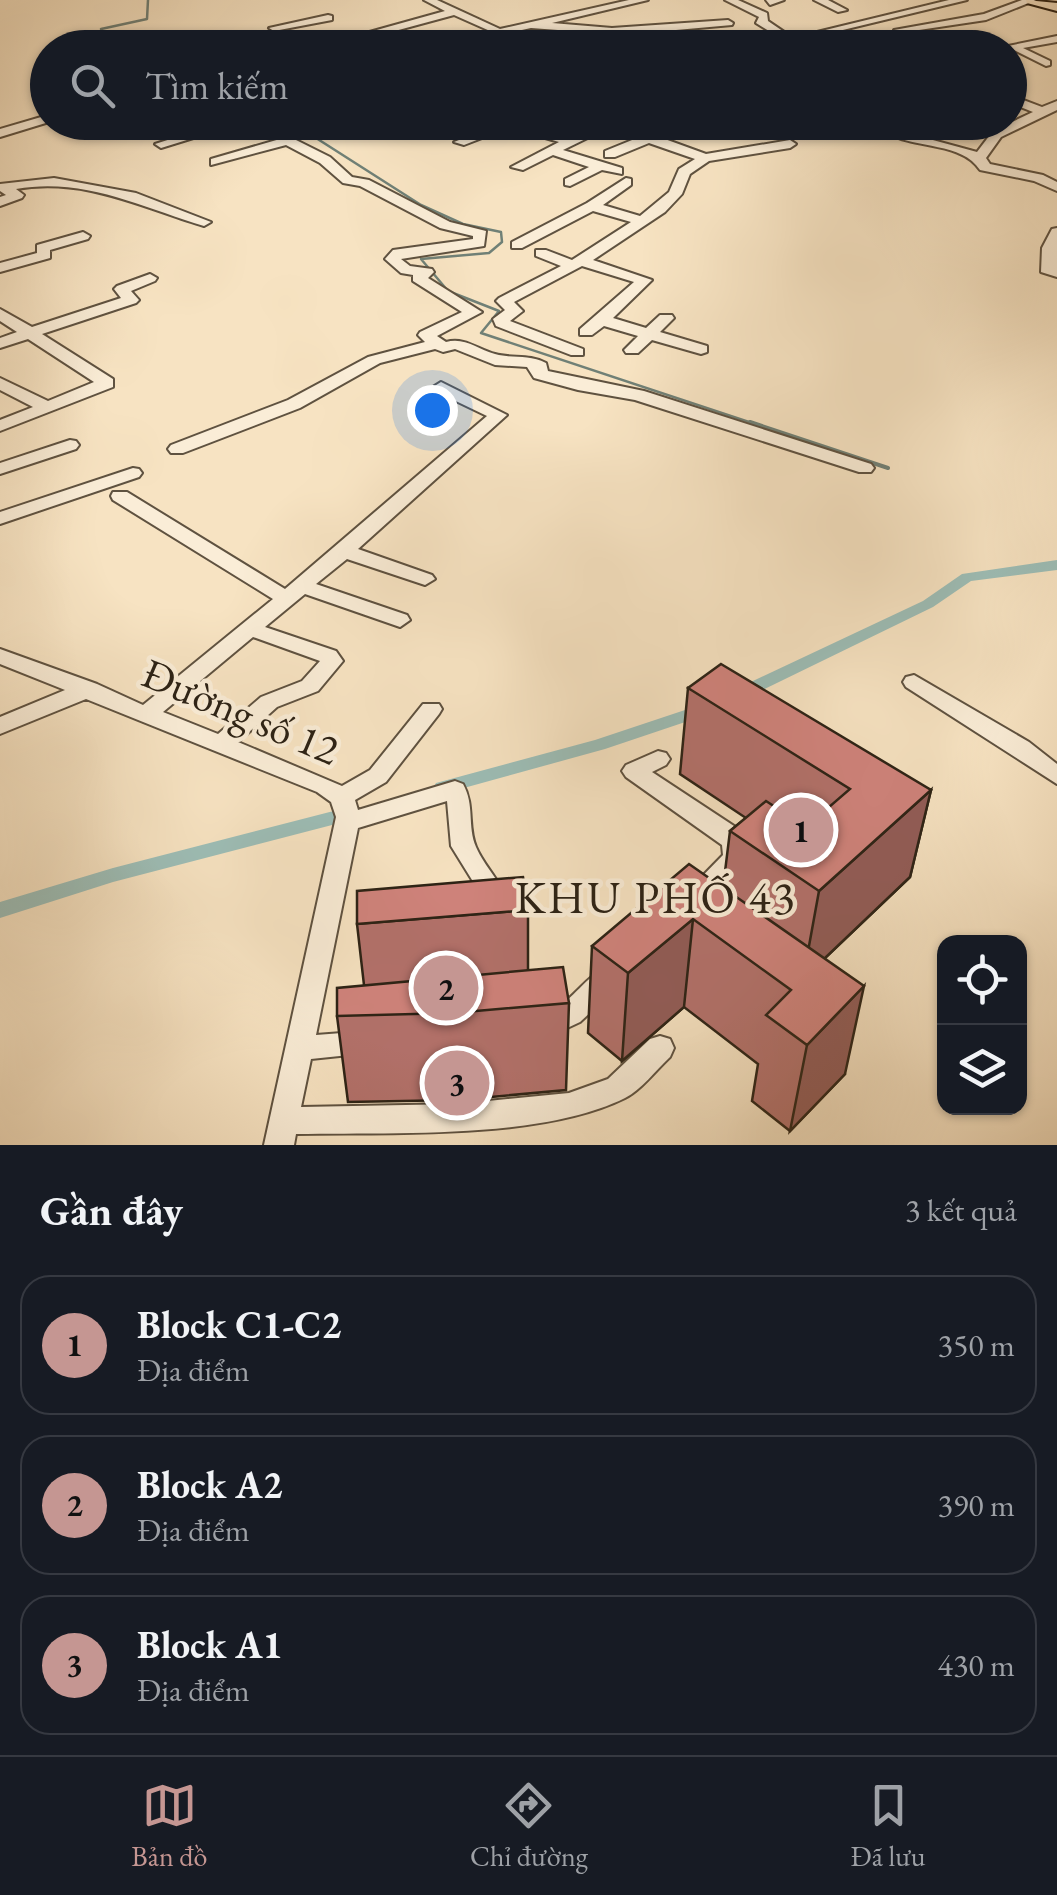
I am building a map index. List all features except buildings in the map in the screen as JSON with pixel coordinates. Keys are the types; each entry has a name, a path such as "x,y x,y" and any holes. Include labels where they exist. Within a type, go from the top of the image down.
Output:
{"main road":[{"path":"1033,0 1057,7"}],"street":[{"path":"429,0 494,30"},
{"path":"582,0 594,10"},
{"path":"509,30 643,0"},
{"path":"730,0 763,15 765,19 760,21 775,30"},
{"path":"819,0 842,10"},
{"path":"832,30 962,0"},
{"path":"898,30 982,17 1033,0"},
{"path":"743,6 769,2"},
{"path":"383,30 450,12"},
{"path":"692,12 706,25"},
{"path":"274,28 328,18"},
{"path":"513,19 554,30"},
{"path":"652,19 666,29"},
{"path":"592,30 611,24 666,29 728,23"},
{"path":"1027,44 1057,39"},
{"path":"1027,55 1046,63"},
{"path":"1027,118 1057,105"},
{"path":"1027,106 1044,112"},
{"path":"0,133 30,125"},
{"path":"161,144 175,140"},
{"path":"216,162 288,140 316,154 348,180 364,183 445,225 481,234 480,242 398,253 392,259 406,270 427,272 418,278 474,312 426,334 436,344 457,344 495,360 531,362 540,368 540,374 638,395 866,468"},
{"path":"460,142 466,140"},
{"path":"570,182 645,140"},
{"path":"650,140 705,158 790,144"},
{"path":"921,140 959,149 979,158 985,167 1038,178 1057,187"},
{"path":"979,158 992,140"},
{"path":"518,167 568,141"},
{"path":"517,245 592,206 622,176 605,160 549,150"},
{"path":"737,154 763,160"},
{"path":"577,352 499,321 515,311 504,301 577,263 643,221 675,194 684,172 705,158"},
{"path":"1,190 39,182 76,184 168,207 204,222"},
{"path":"592,206 643,221"},
{"path":"1057,232 1048,272 1057,273"},
{"path":"2,265 45,255 42,248 83,236"},
{"path":"542,253 644,280 586,332"},
{"path":"0,343 131,300 122,289 150,278"},
{"path":"0,314 107,383 0,426"},
{"path":"632,350 666,318"},
{"path":"602,320 648,333 682,335 701,349"},
{"path":"177,449 294,404 374,360 436,344"},
{"path":"0,383 47,408"},
{"path":"145,716 344,551 498,415 441,387"},
{"path":"0,469 70,445"},
{"path":"0,518 133,473"},
{"path":"120,496 294,593 400,620"},
{"path":"344,551 425,579"},
{"path":"220,745 268,702 310,686 332,661 250,629"},
{"name":"Đường số 12","path":"0,656 325,786 346,812 282,1133"},
{"path":"914,682 1021,748 1057,776"},
{"path":"0,726 90,689"},
{"path":"346,812 431,708"},
{"path":"658,760 634,771 728,835 736,851 736,858 675,916 691,927"},
{"path":"346,812 455,790 460,797 462,844 491,888 497,924"},
{"path":"514,1031 560,1022 635,954"},
{"path":"300,1048 398,1040"},
{"path":"282,1133 569,1106 618,1088 660,1048"}],"waterway":[{"path":"101,29 147,19 148,0"},
{"path":"319,140 421,205 463,224 501,232 502,242 489,253 421,259 448,291 499,311 481,333 758,425"},
{"path":"750,422 888,468"},
{"path":"742,693 928,604 967,577 1057,565"},
{"path":"442,788 599,745 703,710"},
{"path":"0,910 113,875 353,813"}],"place":[{"name":"Block C1-C2","path":"801,830"},
{"name":"Block A2","path":"446,988"},
{"name":"Block A1","path":"457,1083"}],"district":[{"name":"KHU PHỐ 43","path":"656,897"}]}
